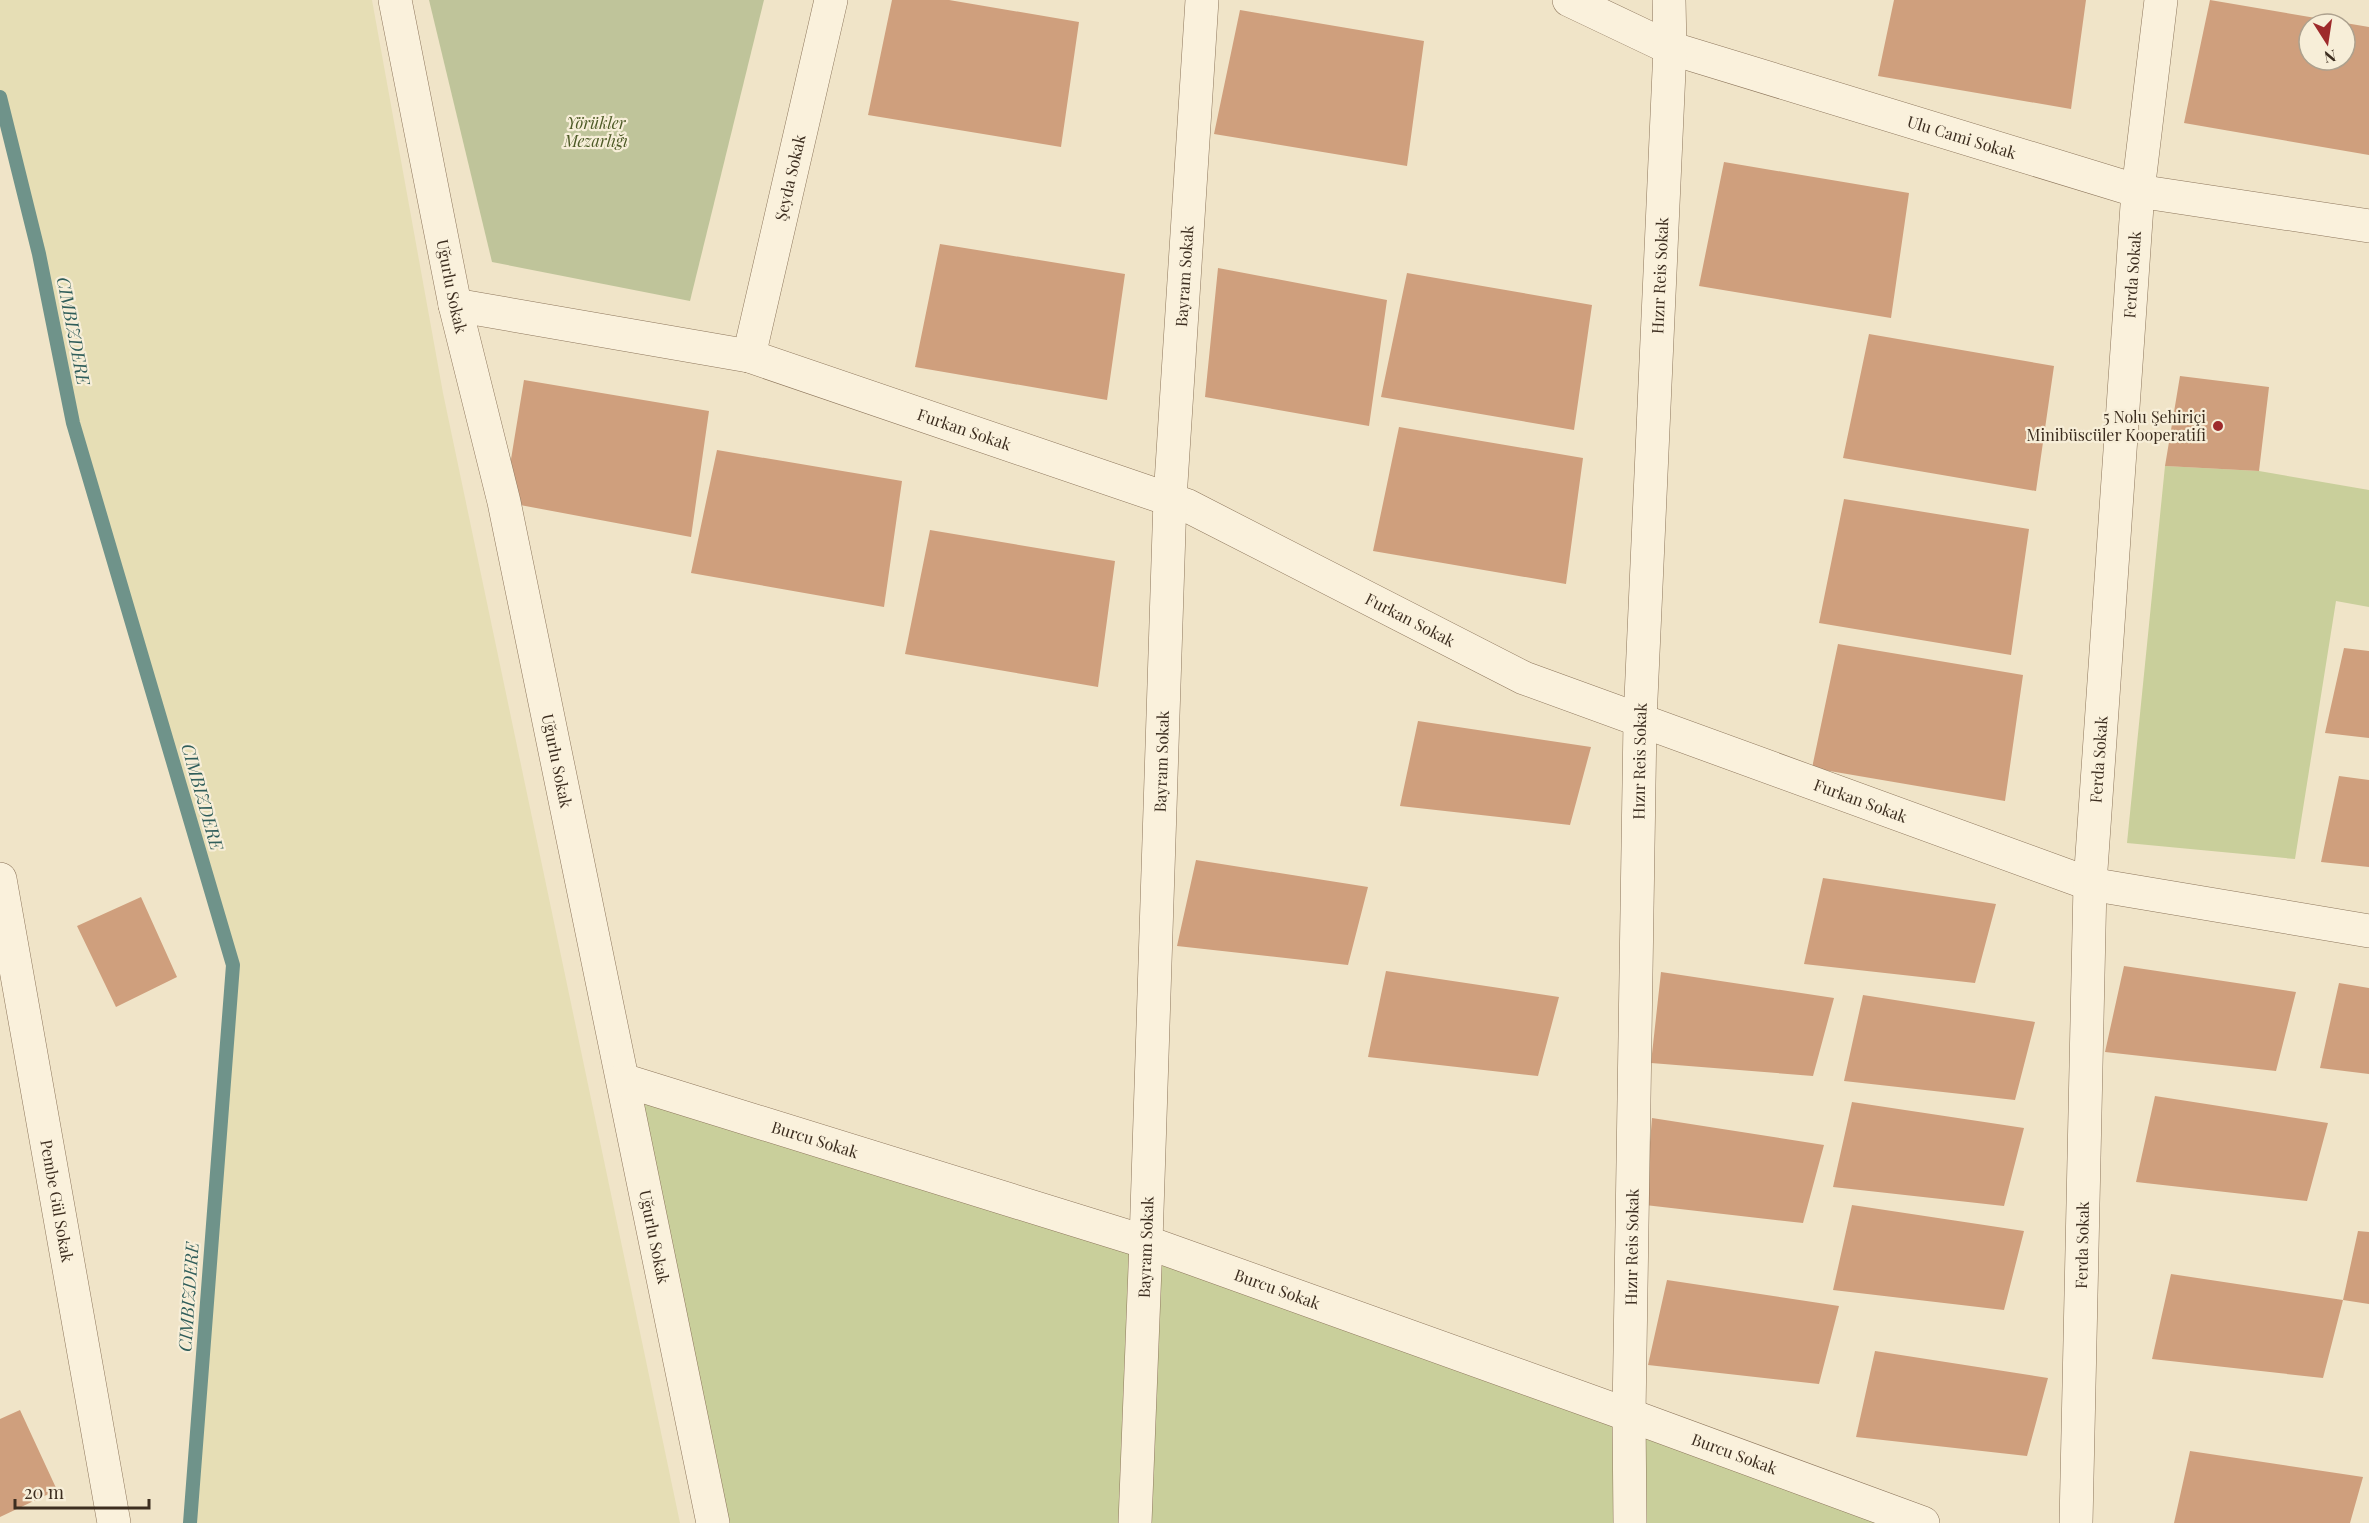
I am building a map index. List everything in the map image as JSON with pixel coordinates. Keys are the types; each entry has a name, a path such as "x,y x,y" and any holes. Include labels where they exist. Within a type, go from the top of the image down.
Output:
{"street":[{"name":"Uğurlu Sokak","path":"395,0 455,305 504,502 713,1523"},
{"name":"Şeyda Sokak","path":"749,356 831,0"},
{"name":"Bayram Sokak","path":"1135,1523 1170,499 1202,0"},
{"name":"Ulu Cami Sokak","path":"1569,0 1670,48 2138,191 2369,226"},
{"name":"Hızır Reis Sokak","path":"1630,1523 1629,1414 1640,721 1670,48 1669,0"},
{"name":"Ferda Sokak","path":"2076,1523 2090,884 2138,191 2161,0"},
{"name":"Furkan Sokak","path":"455,305 749,356 1186,505 1524,678 2090,884 2369,931"},
{"name":"Pembe Gül Sokak","path":"1,885 114,1523"},
{"name":"Burcu Sokak","path":"622,1080 1146,1242 1629,1414 1923,1523"}],"shaded area":[{"path":"0,0 372,0 443,393 680,1523 190,1523 233,965 73,423 39,254 0,98"}],"green space":[{"name":"Yörükler Mezarlığı","path":"429,0 764,0 690,301 492,262"},
{"path":"2165,466 2259,471 2369,490 2369,607 2336,601 2295,859 2127,843"},
{"path":"623,1080 1923,1523 713,1523"}],"building":[{"path":"892,0 949,0 1079,22 1061,147 868,115"},
{"path":"1894,0 2086,0 2071,109 1878,76"},
{"path":"2210,0 2297,15 2297,72 2357,72 2357,25 2369,27 2369,155 2184,123"},
{"path":"1240,10 1424,41 1407,166 1214,134"},
{"path":"1724,162 1909,193 1891,318 1699,286"},
{"path":"940,244 1125,274 1107,400 915,367"},
{"path":"1218,268 1387,300 1369,426 1205,397"},
{"path":"1407,273 1592,305 1574,430 1381,397"},
{"path":"1869,334 2054,366 2036,491 1843,458"},
{"name":"5 Nolu Şehiriçi Minibüscüler Kooperatifi","path":"2180,376 2269,387 2259,471 2165,466"},
{"path":"524,380 709,411 691,537 504,502"},
{"path":"1399,427 1583,458 1566,584 1373,551"},
{"path":"717,450 902,481 884,607 691,573"},
{"path":"1844,499 2029,529 2011,655 1819,623"},
{"path":"930,530 1115,561 1098,687 905,654"},
{"path":"1838,644 2023,675 2005,801 1812,768"},
{"path":"2344,648 2369,651 2369,738 2325,733"},
{"path":"1418,721 1591,747 1570,825 1400,806"},
{"path":"2339,776 2369,780 2369,867 2321,862"},
{"path":"1196,860 1368,887 1348,965 1177,946"},
{"path":"1823,878 1996,904 1975,983 1804,964"},
{"path":"141,897 177,977 116,1007 77,926"},
{"path":"2124,966 2296,992 2276,1071 2105,1052"},
{"path":"1386,971 1559,997 1538,1076 1368,1057"},
{"path":"1661,972 1834,998 1813,1076 1651,1063"},
{"path":"2339,983 2369,988 2369,1074 2320,1068"},
{"path":"1863,995 2035,1022 2015,1100 1844,1081"},
{"path":"2155,1096 2328,1123 2307,1201 2136,1182"},
{"path":"1852,1102 2024,1128 2004,1206 1833,1187"},
{"path":"1652,1118 1824,1145 1803,1223 1645,1205"},
{"path":"1852,1205 2024,1231 2004,1310 1833,1290"},
{"path":"2358,1231 2369,1232 2369,1304 2343,1300"},
{"path":"2171,1274 2343,1300 2323,1378 2152,1359"},
{"path":"1667,1280 1839,1306 1819,1384 1648,1365"},
{"path":"1875,1351 2048,1378 2027,1456 1856,1437"},
{"path":"20,1410 57,1490 0,1517 0,1419"},
{"path":"2190,1451 2363,1477 2350,1523 2174,1523"}],"waterway":[{"name":"CIMBIZDERE","path":"0,97 39,254 73,423 233,965 190,1523"}],"place":[{"name":"5 Nolu Şehiriçi Minibüscüler Kooperatifi","path":"2218,426"}]}
